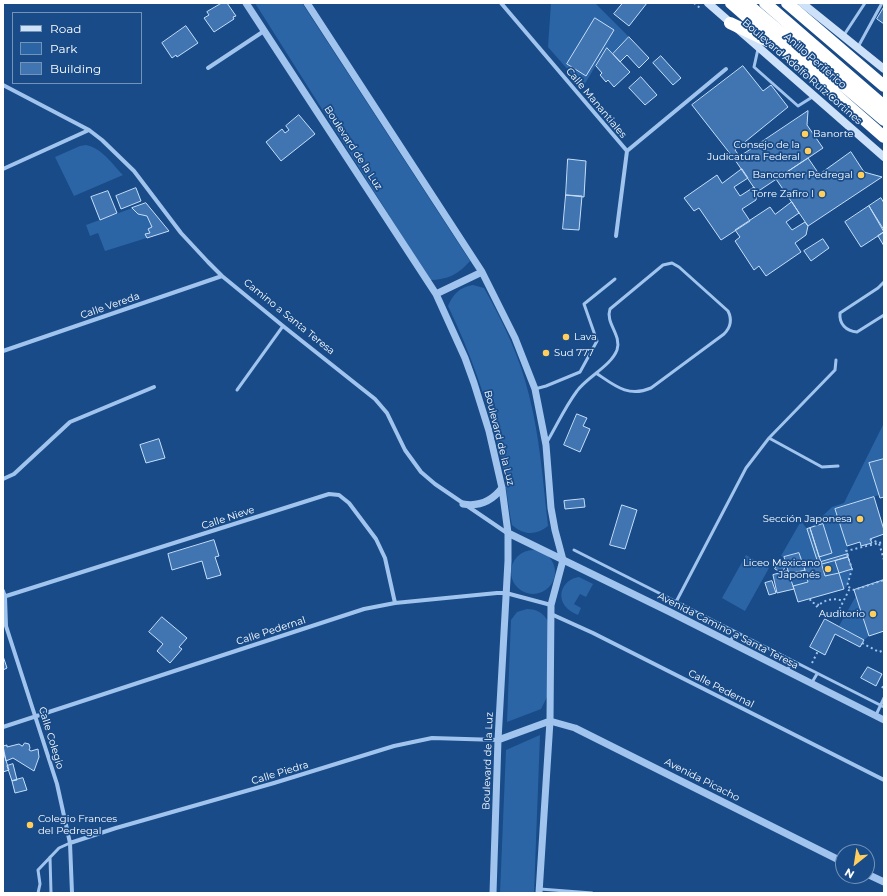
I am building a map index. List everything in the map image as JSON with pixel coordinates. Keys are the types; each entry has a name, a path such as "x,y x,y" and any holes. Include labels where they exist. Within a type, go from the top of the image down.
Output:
{"highway":[{"name":"Anillo Periférico","path":"730,3 884,137"},
{"path":"746,3 884,120"},
{"path":"765,3 884,106"},
{"path":"787,3 884,86"},
{"path":"730,23 783,49"}],"main road":[{"name":"Boulevard Adolfo Ruiz Cortines","path":"708,3 884,157"},
{"path":"802,3 883,68"}],"street":[{"name":"Boulevard de la Luz","path":"246,3 436,294 465,358 489,431 502,488 508,533 508,561 498,740 493,893"},
{"path":"307,3 482,272 512,332 535,389 546,445 555,530 563,560 551,605 550,721 539,891"},
{"name":"Calle Manantiales","path":"501,3 627,152 726,69"},
{"path":"208,68 264,31"},
{"name":"Camino a Santa Teresa","path":"3,85 89,130 113,151 134,171 181,232 222,276 375,399 387,413 405,450 415,465 427,478 463,504 508,533 563,560"},
{"path":"3,169 89,130"},
{"path":"616,236 627,152"},
{"path":"436,294 482,272"},
{"name":"Calle Vereda","path":"3,352 222,276"},
{"path":"3,479 14,474 70,422 154,387"},
{"path":"463,504 470,505 484,503 494,497 502,488"},
{"name":"Calle Nieve","path":"4,597 330,494 339,495 349,503 376,539 385,558 394,603"},
{"name":"Avenida Camino a Santa Teresa","path":"563,560 884,720"},
{"name":"Calle Colegio","path":"3,591 6,626 57,784 70,843 72,893"},
{"name":"Calle Pedernal","path":"3,727 357,611 394,603 496,593 506,593 551,605"},
{"name":"Calle Pedernal","path":"551,614 593,633 884,780"},
{"path":"498,740 550,721"},
{"name":"Avenida Picacho","path":"550,721 575,728 835,858"},
{"name":"Calle Piedra","path":"70,843 394,746 432,738 498,740"}],"lane":[{"path":"843,36 865,3"},
{"path":"858,48 882,3"},
{"path":"759,48 754,67 798,106 814,96"},
{"path":"546,445 577,390 614,356 618,347 617,336 608,315 610,309 663,265 672,263 680,267 728,310 731,324 724,334 651,388 635,392 623,390 596,373"},
{"path":"535,389 580,372 597,341 584,304 615,279"},
{"path":"884,282 878,288 840,313 840,318 846,329 857,332 884,315"},
{"path":"878,288 883,289"},
{"path":"237,390 283,326"},
{"path":"676,602 743,473 769,438 835,370 836,360"},
{"path":"769,438 822,467 838,466"},
{"path":"574,550 882,706"},
{"path":"729,642 734,636 740,635"},
{"path":"787,671 792,661"},
{"path":"811,684 817,674"},
{"path":"875,716 882,706 884,698"},
{"path":"38,893 40,884 38,870 59,848 70,843"},
{"path":"50,857 51,893"},
{"path":"539,891 592,893"}],"path":[{"path":"870,538 879,544 884,560"},
{"path":"884,542 846,551 852,569 847,586 854,590 884,580"},
{"path":"834,618 850,588"},
{"path":"816,607 823,602 835,598 843,601"},
{"path":"810,599 811,602 819,605"},
{"path":"862,643 879,652 884,650"},
{"path":"808,669 818,651"},
{"path":"882,688 884,684"}],"green space":[{"path":"255,3 302,3 470,261 457,273 442,279 430,280"},
{"path":"551,3 595,3 629,37 613,54 606,48 583,87 548,47"},
{"path":"86,145 97,149 102,153 123,175 74,196 55,157 80,146"},
{"path":"146,203 169,231 105,251 98,233 90,236 86,225"},
{"path":"473,285 484,288 498,314 516,353 533,411 539,444 548,526 534,533 521,531 512,525 501,458 489,412 471,359 448,306 452,298 461,289"},
{"path":"884,423 884,459 869,464 879,495 836,509 848,554 821,562 819,557 832,553 823,524 810,528 832,507 844,503"},
{"path":"801,521 807,529 818,563 804,567 799,553 784,557 781,556"},
{"path":"533,550 545,554 551,560 555,572 551,584 545,590 533,594 521,590 515,584 511,572 515,560 521,554"},
{"path":"746,555 769,568 745,611 722,598"},
{"path":"835,561 839,573 825,576 822,564"},
{"path":"852,569 847,586 844,589 839,573"},
{"path":"805,570 808,582 793,586 789,574"},
{"path":"579,577 593,584 586,597 580,594 574,604 581,608 578,615 565,606 561,596 563,587 574,578"},
{"path":"856,596 869,636 864,640 839,626"},
{"path":"527,609 539,612 548,621 548,695 541,709 507,722 511,620 517,612"},
{"path":"540,735 534,893 500,893 506,750"}],"building":[{"path":"222,3 227,3 236,16 233,17 234,19 214,32 204,18 209,15 207,12"},
{"path":"623,3 647,3 629,26 614,14"},
{"path":"884,7 884,24 877,19"},
{"path":"595,18 614,30 586,76 567,64"},
{"path":"186,26 198,43 177,57 176,55 172,58 162,43"},
{"path":"629,37 649,58 639,68 627,55 620,62 613,54"},
{"path":"607,48 630,72 614,87 608,80 606,82 600,75 602,73 596,66"},
{"path":"661,56 681,78 673,85 653,63"},
{"path":"743,66 763,91 771,85 788,107 735,150 740,157 735,160 692,105"},
{"path":"641,77 657,95 645,105 629,88"},
{"path":"808,111 807,125 823,148 757,192 735,160"},
{"path":"299,115 315,134 281,161 266,142 282,129 285,133 289,130 286,126"},
{"name":"Torre Zafiro I","path":"851,152 864,172 882,177 808,226 776,179 808,158 819,174"},
{"path":"568,159 586,161 584,197 566,195"},
{"path":"742,169 748,178 734,187 740,196 754,187 757,192 756,200 742,209 750,221 721,240 699,208 694,211 684,198 717,175 722,183"},
{"path":"136,188 141,201 121,209 116,196"},
{"path":"108,191 117,213 100,220 91,197"},
{"path":"566,195 582,196 579,230 563,229"},
{"path":"881,198 884,203 884,230 869,206"},
{"path":"792,202 799,213 786,222 792,230 805,222 808,226 806,235 795,243 801,252 766,276 759,266 754,270 735,241 740,237 735,230 770,207 775,214"},
{"path":"146,203 169,231 147,238 145,234 150,233 148,229 152,227 147,216 138,214 132,208"},
{"path":"869,206 884,232 861,247 845,222"},
{"path":"884,232 884,246 878,236"},
{"path":"823,239 829,248 811,261 804,251"},
{"path":"577,414 587,418 583,426 590,429 580,452 564,445"},
{"path":"159,439 165,458 146,463 140,445"},
{"path":"884,459 884,497 880,498 869,463"},
{"name":"Sección Japonesa","path":"874,497 884,534 870,539 872,543 861,546 860,542 847,546 835,509"},
{"path":"584,499 585,507 565,509 564,501"},
{"path":"622,505 637,510 625,549 610,545"},
{"path":"823,524 832,553 819,557 810,528"},
{"path":"810,528 821,562 818,563 807,529"},
{"path":"214,540 219,556 215,557 221,575 207,579 202,561 172,570 168,554"},
{"path":"799,553 805,570 789,574 784,557"},
{"path":"848,554 848,557 822,564 821,562"},
{"path":"848,557 852,569 839,573 835,561"},
{"path":"779,561 786,565 782,573 775,569"},
{"path":"821,562 825,576 839,573 844,589 798,602 793,586 808,582 804,567"},
{"path":"788,571 794,589 777,593 773,575"},
{"name":"Auditorio","path":"884,580 884,631 869,636 854,590"},
{"path":"772,581 776,593 769,595 765,583"},
{"path":"162,617 187,638 179,647 182,649 170,663 157,651 163,644 149,632"},
{"path":"825,619 864,640 860,647 835,634 825,655 810,647"},
{"path":"3,656 7,668 3,670"},
{"path":"868,667 882,674 876,686 861,678"},
{"path":"25,743 29,744 29,750 31,751 38,749 39,757 34,771 13,758 6,761 3,746 7,745 7,747 19,744 22,746"},
{"path":"4,754 9,770 3,772 3,755"},
{"path":"13,764 17,780 12,781 7,766"},
{"path":"23,778 27,790 15,793 12,781"}],"place":[{"name":"Banorte","path":"805,134"},
{"name":"Consejo de la Judicatura Federal","path":"808,151"},
{"name":"Bancomer Pedregal","path":"861,175"},
{"name":"Torre Zafiro I","path":"822,194"},
{"name":"Lava","path":"566,337"},
{"name":"Sud 777","path":"546,353"},
{"name":"Sección Japonesa","path":"860,519"},
{"name":"Liceo Mexicano Japonés","path":"828,569"},
{"name":"Auditorio","path":"873,614"},
{"name":"Colegio Frances del Pedregal","path":"30,825"}]}
